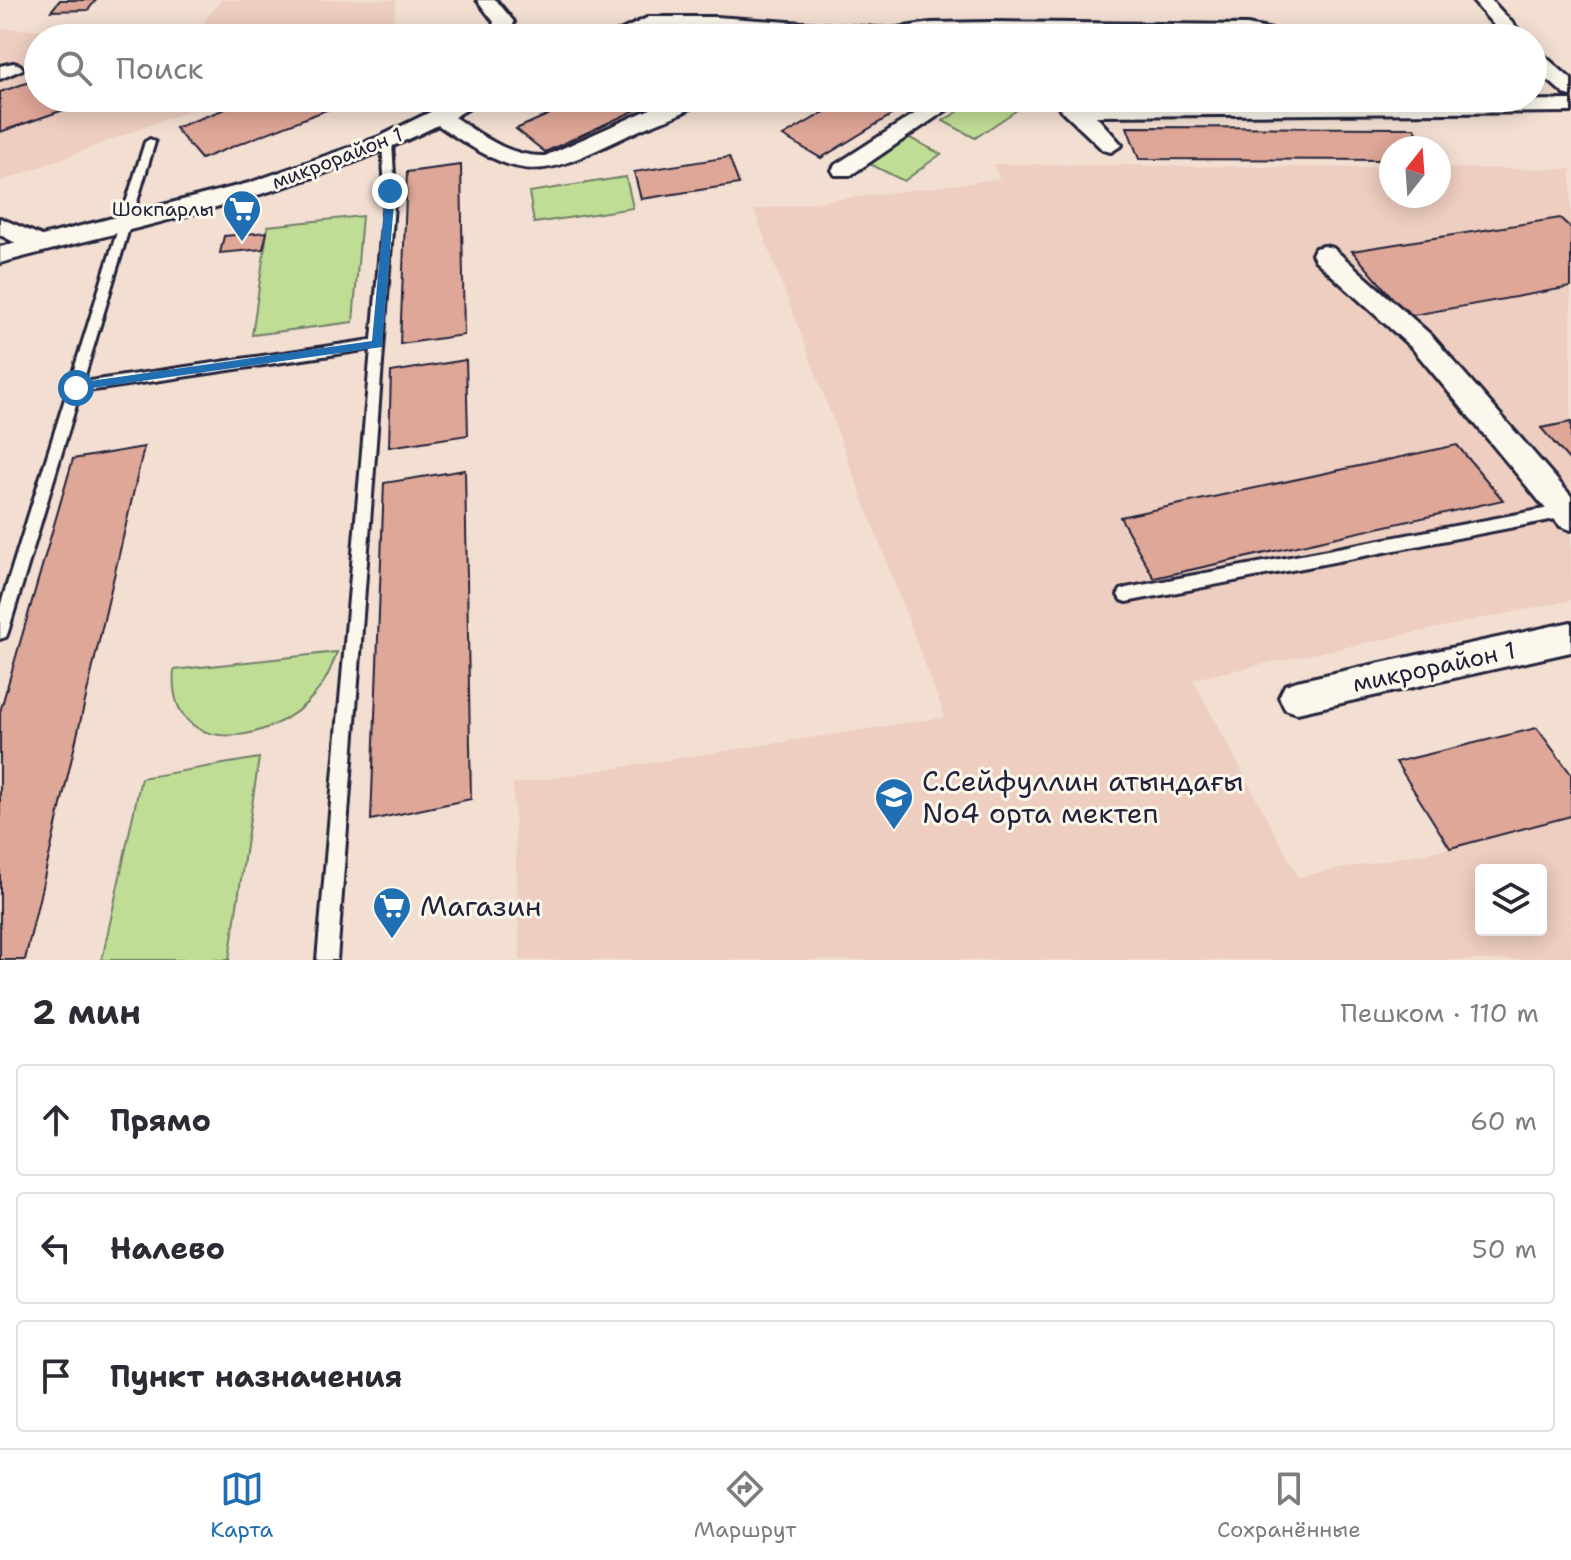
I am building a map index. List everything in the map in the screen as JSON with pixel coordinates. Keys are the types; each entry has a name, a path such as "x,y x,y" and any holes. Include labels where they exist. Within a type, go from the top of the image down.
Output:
{"street":[{"path":"486,0 503,24"},
{"path":"1481,0 1503,24"},
{"path":"647,24 728,24"},
{"path":"1547,69 1571,90"},
{"path":"1547,106 1571,106"},
{"name":"микрорайон 1","path":"0,255 257,188 387,142 449,112"},
{"path":"440,117 508,161 527,165 549,163 661,112"},
{"path":"843,170 932,112"},
{"path":"1076,112 1111,145"},
{"path":"0,226 39,244"},
{"path":"1324,254 1422,342 1569,512"},
{"name":"микрорайон 1","path":"1297,697 1571,637"}],"lane":[{"path":"0,632 150,142"},
{"path":"327,960 390,191 387,142"},
{"path":"76,388 377,344"},
{"path":"1126,595 1569,512"}],"shaded area":[{"path":"221,0 397,0 393,24 202,24"},
{"path":"0,29 24,29 24,112 185,112 0,182"},
{"path":"994,164 1379,168 1379,208 1451,208 1451,168 1571,169 1571,600 1193,679 1298,877 1450,848 1571,816 1571,960 520,960 513,784 945,717 754,210 999,179"}],"green space":[{"path":"957,112 1014,112 975,138 943,121"},
{"path":"908,137 941,154 904,181 870,164"},
{"path":"626,177 633,208 534,223 529,192"},
{"path":"362,216 353,322 252,335 268,226"},
{"path":"337,652 322,685 296,712 274,725 250,733 226,735 204,731 187,719 176,699 174,670"},
{"path":"259,758 229,960 102,960 141,778"}],"building":[{"path":"60,0 96,0 88,10 51,11"},
{"path":"24,84 24,112 58,112 0,132 0,92"},
{"path":"217,112 321,112 201,159 175,128"},
{"path":"554,112 632,112 545,152 516,129"},
{"path":"825,112 896,112 821,158 783,136"},
{"path":"1127,127 1414,128 1419,136 1379,136 1379,160 1139,159"},
{"path":"729,157 739,184 641,199 634,172"},
{"path":"461,165 464,335 400,344 407,172"},
{"path":"1560,218 1571,228 1571,287 1408,316 1352,251"},
{"path":"267,232 263,249 220,253 224,236"},
{"path":"466,360 468,435 389,447 391,372"},
{"path":"1571,422 1571,462 1541,428"},
{"path":"1457,445 1503,500 1154,578 1120,517"},
{"path":"144,447 25,960 0,960 0,712 73,459"},
{"path":"465,470 471,799 371,820 384,483"},
{"path":"1537,728 1571,774 1571,816 1450,848 1396,762"}],"place":[{"name":"Шокпарлы","path":"242,243"},
{"name":"С.Сейфуллин атындағы No4 орта мектеп","path":"894,831"},
{"name":"Магазин","path":"392,940"}],"route":[{"path":"76,388 377,344 390,191"}]}
